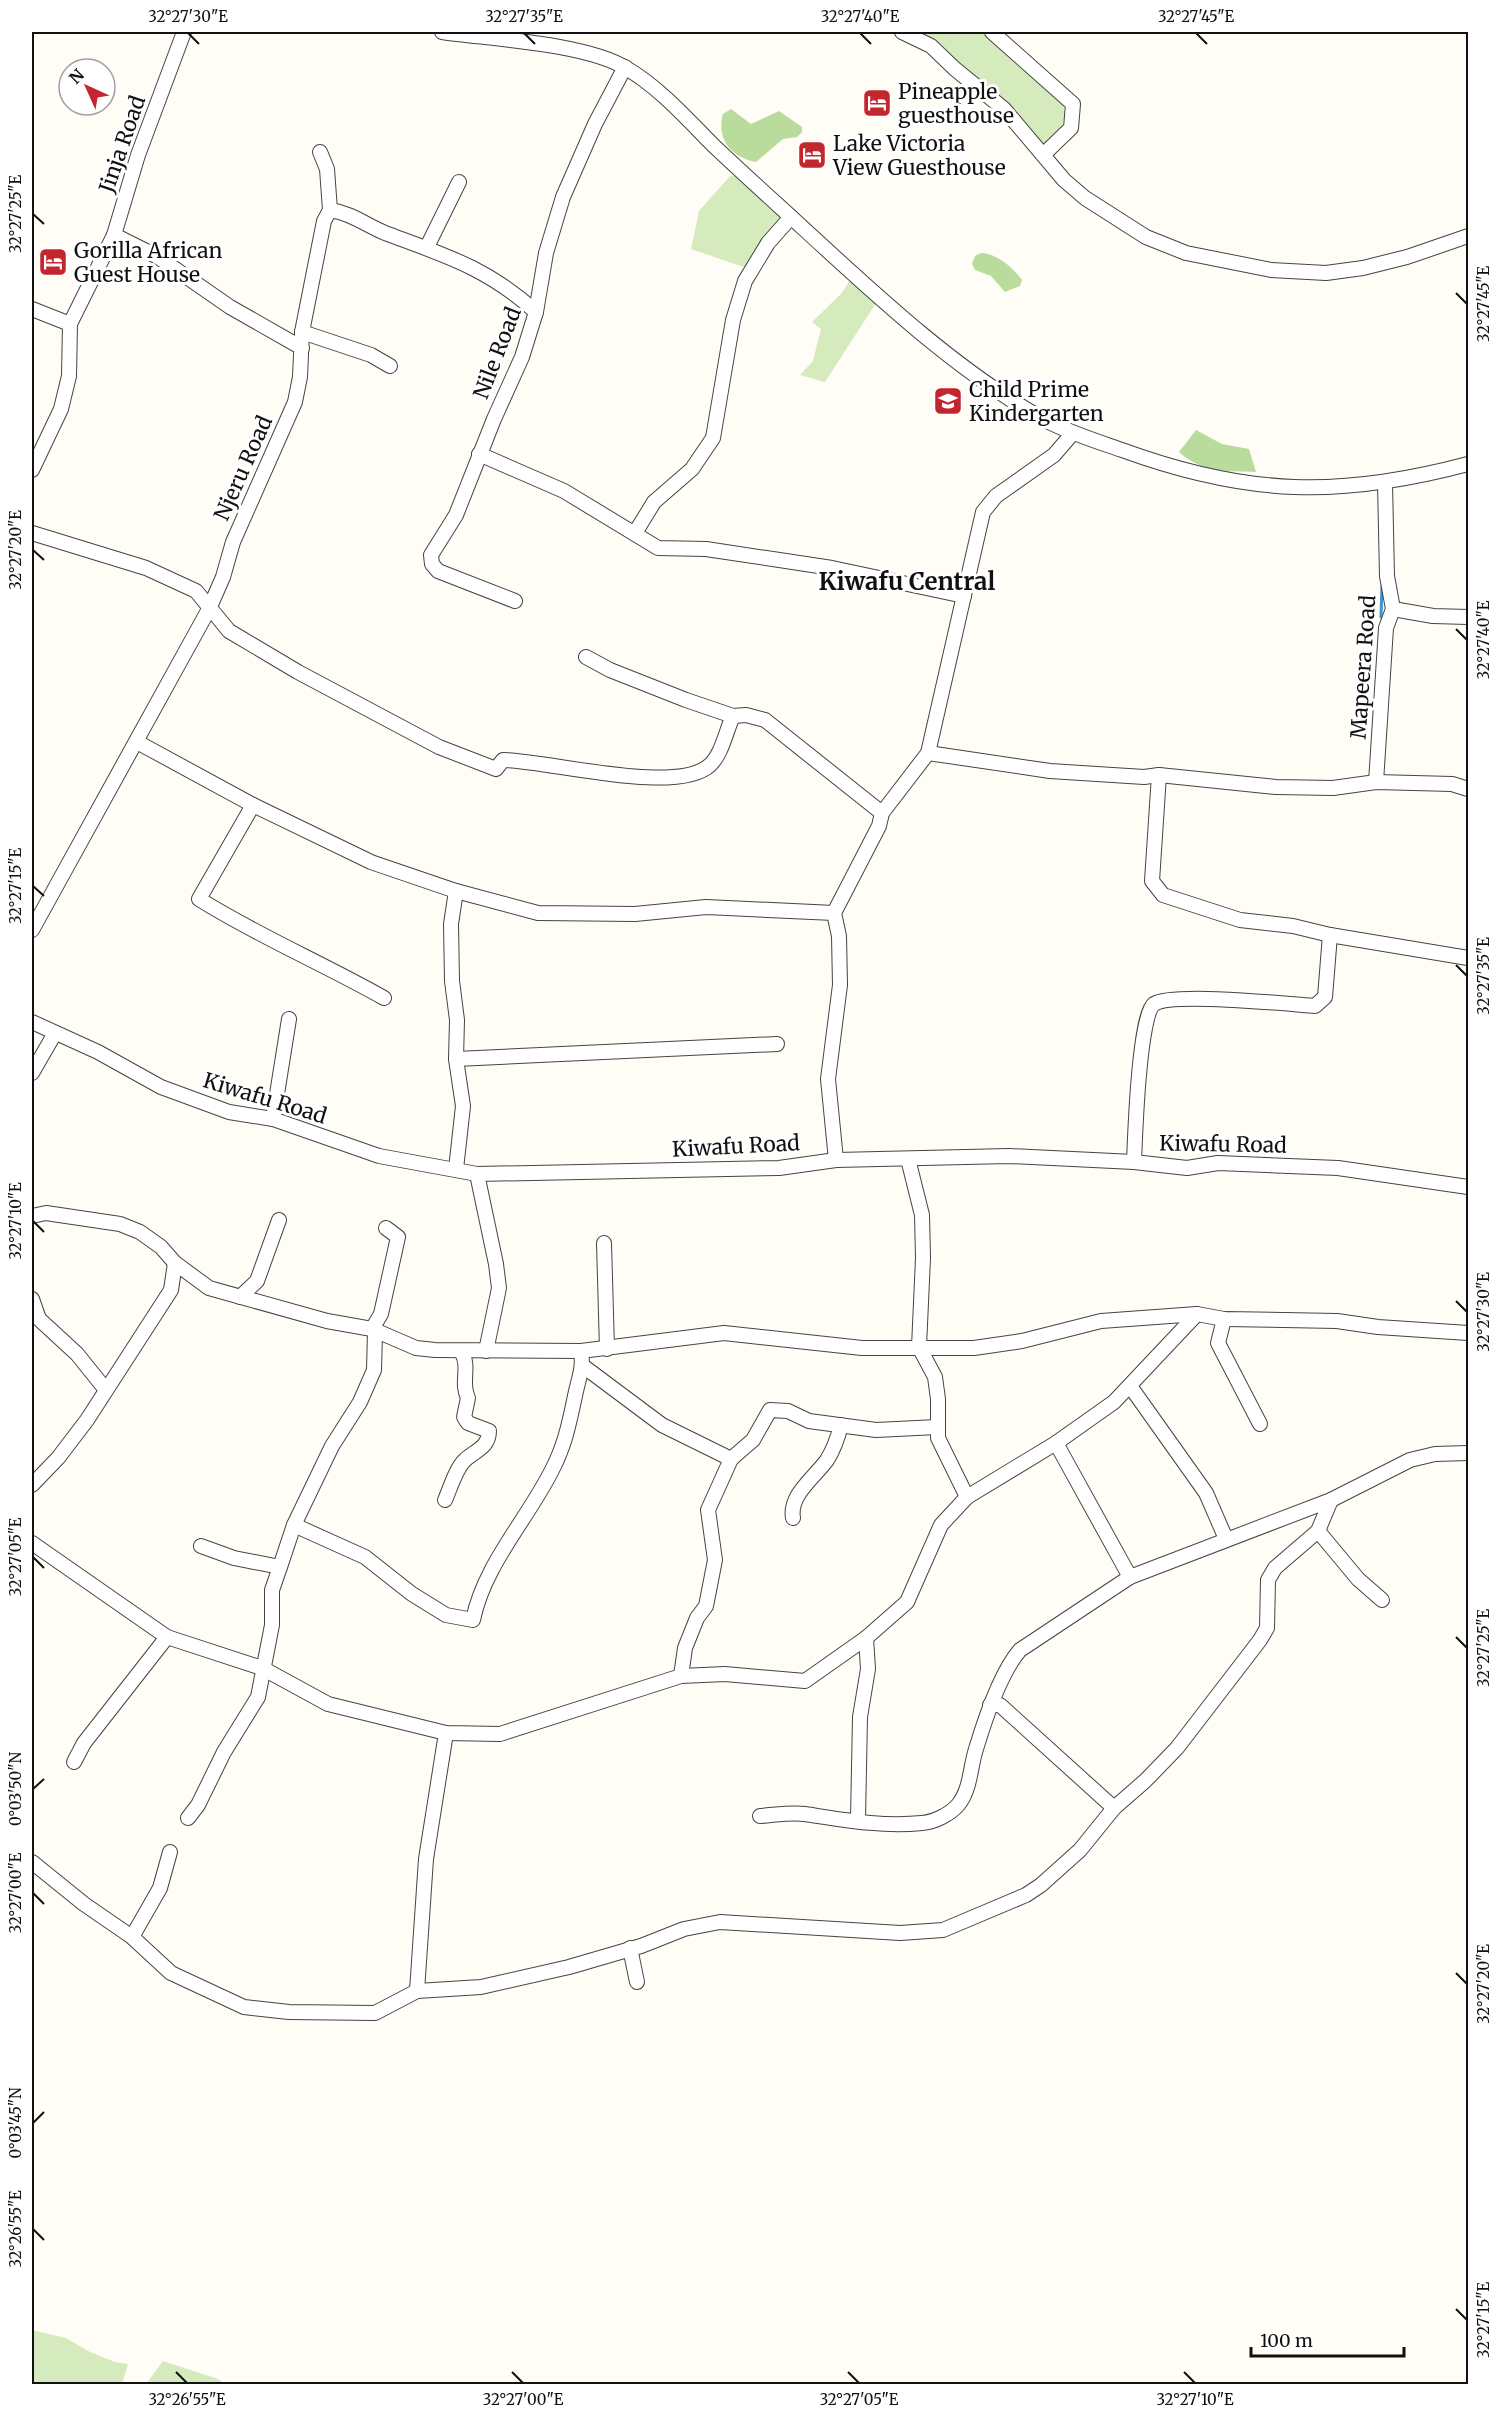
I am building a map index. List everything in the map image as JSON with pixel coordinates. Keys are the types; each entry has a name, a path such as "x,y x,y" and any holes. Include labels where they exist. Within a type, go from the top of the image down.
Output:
{"street":[{"name":"Jinja Road","path":"32,470 61,409 69,376 70,324 114,235 138,155 184,32"},
{"path":"442,32 537,38 595,55 625,67 674,105 791,217 933,343 1014,400 1072,434 1154,462 1248,483 1285,488 1330,488 1385,483 1468,464"},
{"path":"902,32 931,46 1004,109 1043,155 1085,198 1116,220 1155,241 1221,262 1271,270 1326,273 1363,268 1407,257 1468,236"},
{"path":"992,32 1072,104 1071,128 1043,155"},
{"name":"Nile Road","path":"515,601 438,571 432,564 431,555 456,515 479,454 522,357 536,312 546,253 563,197 595,124 625,67"},
{"path":"320,152 327,169 330,210 346,212 384,232 471,265 536,312"},
{"path":"427,247 459,182"},
{"name":"Njeru Road","path":"32,930 137,742 209,609 224,576 233,542 295,402 302,332 324,222 330,210"},
{"path":"635,533 654,502 692,469 713,438 733,320 744,280 768,243 791,217"},
{"path":"114,235 158,257 230,307 302,348"},
{"path":"32,309 70,324"},
{"path":"302,332 371,355 390,366"},
{"path":"836,1160 828,1079 840,986 839,936 834,913 879,826 882,813 928,753 980,522 987,504 1054,455 1072,434"},
{"path":"479,454 564,491 658,548 706,549 832,568 964,596"},
{"name":"Mapeera Road","path":"1376,782 1386,628 1393,609 1387,576 1385,483"},
{"path":"32,533 146,568 196,591 229,631 298,672 439,747 496,769 503,760 515,760 584,772 635,777 693,774 714,760 733,716"},
{"path":"1393,609 1433,616 1468,617"},
{"path":"586,657 618,673 733,716 746,715 765,720 882,813"},
{"path":"137,742 253,805 371,862 456,891 538,913 635,914 706,907 834,913"},
{"path":"928,753 1050,771 1144,777 1159,775 1276,787 1333,788 1376,782 1452,784 1468,789"},
{"path":"1159,775 1152,881 1156,889 1175,899 1240,920 1293,926 1330,935 1468,958"},
{"path":"253,805 199,899 243,926 319,962 384,998"},
{"path":"456,891 451,924 452,981 458,1045 456,1059 463,1107 456,1169"},
{"path":"1134,1162 1144,1038 1148,1012 1153,1004 1161,1000 1189,999 1315,1006 1325,997 1330,935"},
{"path":"273,1119 289,1019"},
{"name":"Kiwafu Road","path":"32,1022 161,1087 229,1112 273,1119 379,1156 477,1174 778,1168 836,1160 1008,1156 1134,1162 1187,1168 1218,1162 1338,1168 1468,1187"},
{"path":"32,1073 55,1033"},
{"path":"456,1059 777,1044"},
{"path":"908,1159 922,1215 923,1258 919,1347 934,1377 938,1399 938,1438 946,1459 967,1497"},
{"path":"477,1174 499,1288 486,1351"},
{"path":"32,1216 46,1213 120,1224 154,1242 175,1263 209,1288 327,1320 374,1330 416,1348 461,1351 530,1349 556,1353 581,1352 724,1333 862,1348 974,1348 1022,1341 1101,1321 1197,1314 1224,1319 1337,1321 1378,1327 1468,1334"},
{"path":"240,1297 257,1281 279,1220"},
{"path":"188,1818 204,1796 224,1752 258,1696 272,1625 273,1590 294,1525 332,1446 360,1402 374,1370 374,1330 381,1314 398,1237 386,1228"},
{"path":"604,1243 607,1349"},
{"path":"32,1485 58,1458 106,1390 171,1290 175,1263"},
{"path":"32,1299 39,1319 77,1354 106,1390"},
{"path":"32,1543 167,1637 262,1668 328,1704 446,1733 500,1734 681,1676 725,1674 805,1681 866,1638 906,1602 941,1525 967,1497 1056,1443 1114,1402 1197,1314"},
{"path":"1224,1319 1218,1343 1260,1424"},
{"path":"445,1500 464,1460 482,1448 489,1436 489,1431 468,1423 464,1417 468,1398 464,1389 466,1359 461,1351"},
{"path":"294,1525 365,1557 412,1594 446,1615 473,1620 477,1599 552,1471 569,1434 583,1366 581,1352"},
{"path":"583,1366 662,1425 731,1459"},
{"path":"1130,1386 1206,1493 1226,1539"},
{"path":"681,1676 685,1648 697,1618 706,1606 715,1560 708,1510 731,1459 753,1440 771,1410 788,1411 810,1421 876,1430 937,1427"},
{"path":"793,1518 791,1509 794,1500 827,1459 841,1425"},
{"path":"1056,1443 1130,1577"},
{"path":"760,1816 803,1814 832,1820 858,1819 868,1824 926,1823 944,1816 958,1805 966,1790 990,1705 1010,1661 1020,1650 1130,1577 1331,1500 1410,1460 1435,1454 1468,1453"},
{"path":"32,1862 84,1904 132,1936 171,1973 244,2007 289,2012 375,2013 417,1991 481,1987 569,1967 684,1929 720,1922 900,1933 943,1930 1019,1898 1041,1885 1080,1850 1114,1808 1145,1781 1177,1748 1260,1640 1267,1628 1268,1580 1275,1568 1318,1531 1331,1500"},
{"path":"1318,1531 1358,1579 1382,1600"},
{"path":"201,1546 234,1558 280,1567"},
{"path":"74,1762 84,1743 167,1637"},
{"path":"858,1819 860,1717 868,1669 866,1638"},
{"path":"990,1705 1000,1705 1114,1808"},
{"path":"417,1991 426,1859 446,1733"},
{"path":"132,1936 160,1888 170,1852"},
{"path":"630,1948 637,1982"}],"green space":[{"path":"904,32 984,32 1061,95 1065,116 1052,155"},
{"path":"731,109 751,124 779,111 802,127 802,132 797,137 783,139 756,162 747,160 733,151 724,139 721,123 723,114"},
{"path":"730,176 736,176 782,215 762,240 755,271 691,249 699,211"},
{"path":"981,253 993,256 1009,266 1022,280 1020,286 1005,292 991,276 975,270 972,264 975,256"},
{"path":"852,277 876,303 825,382 800,375 813,361 821,329 812,322 841,294"},
{"path":"1196,430 1222,444 1249,449 1256,472 1215,470 1188,459 1179,452"},
{"path":"32,2330 66,2338 90,2352 115,2362 128,2364 122,2384 32,2384"},
{"path":"163,2361 218,2379 224,2384 146,2384"}],"waterway":[{"path":"1381,617 1382,585"}],"place":[{"name":"Pineapple guesthouse","path":"877,103"},
{"name":"Lake Victoria View Guesthouse","path":"812,155"},
{"name":"Gorilla African Guest House","path":"53,262"},
{"name":"Child Prime Kindergarten","path":"948,401"}],"district":[{"name":"Kiwafu Central","path":"907,581"}]}
